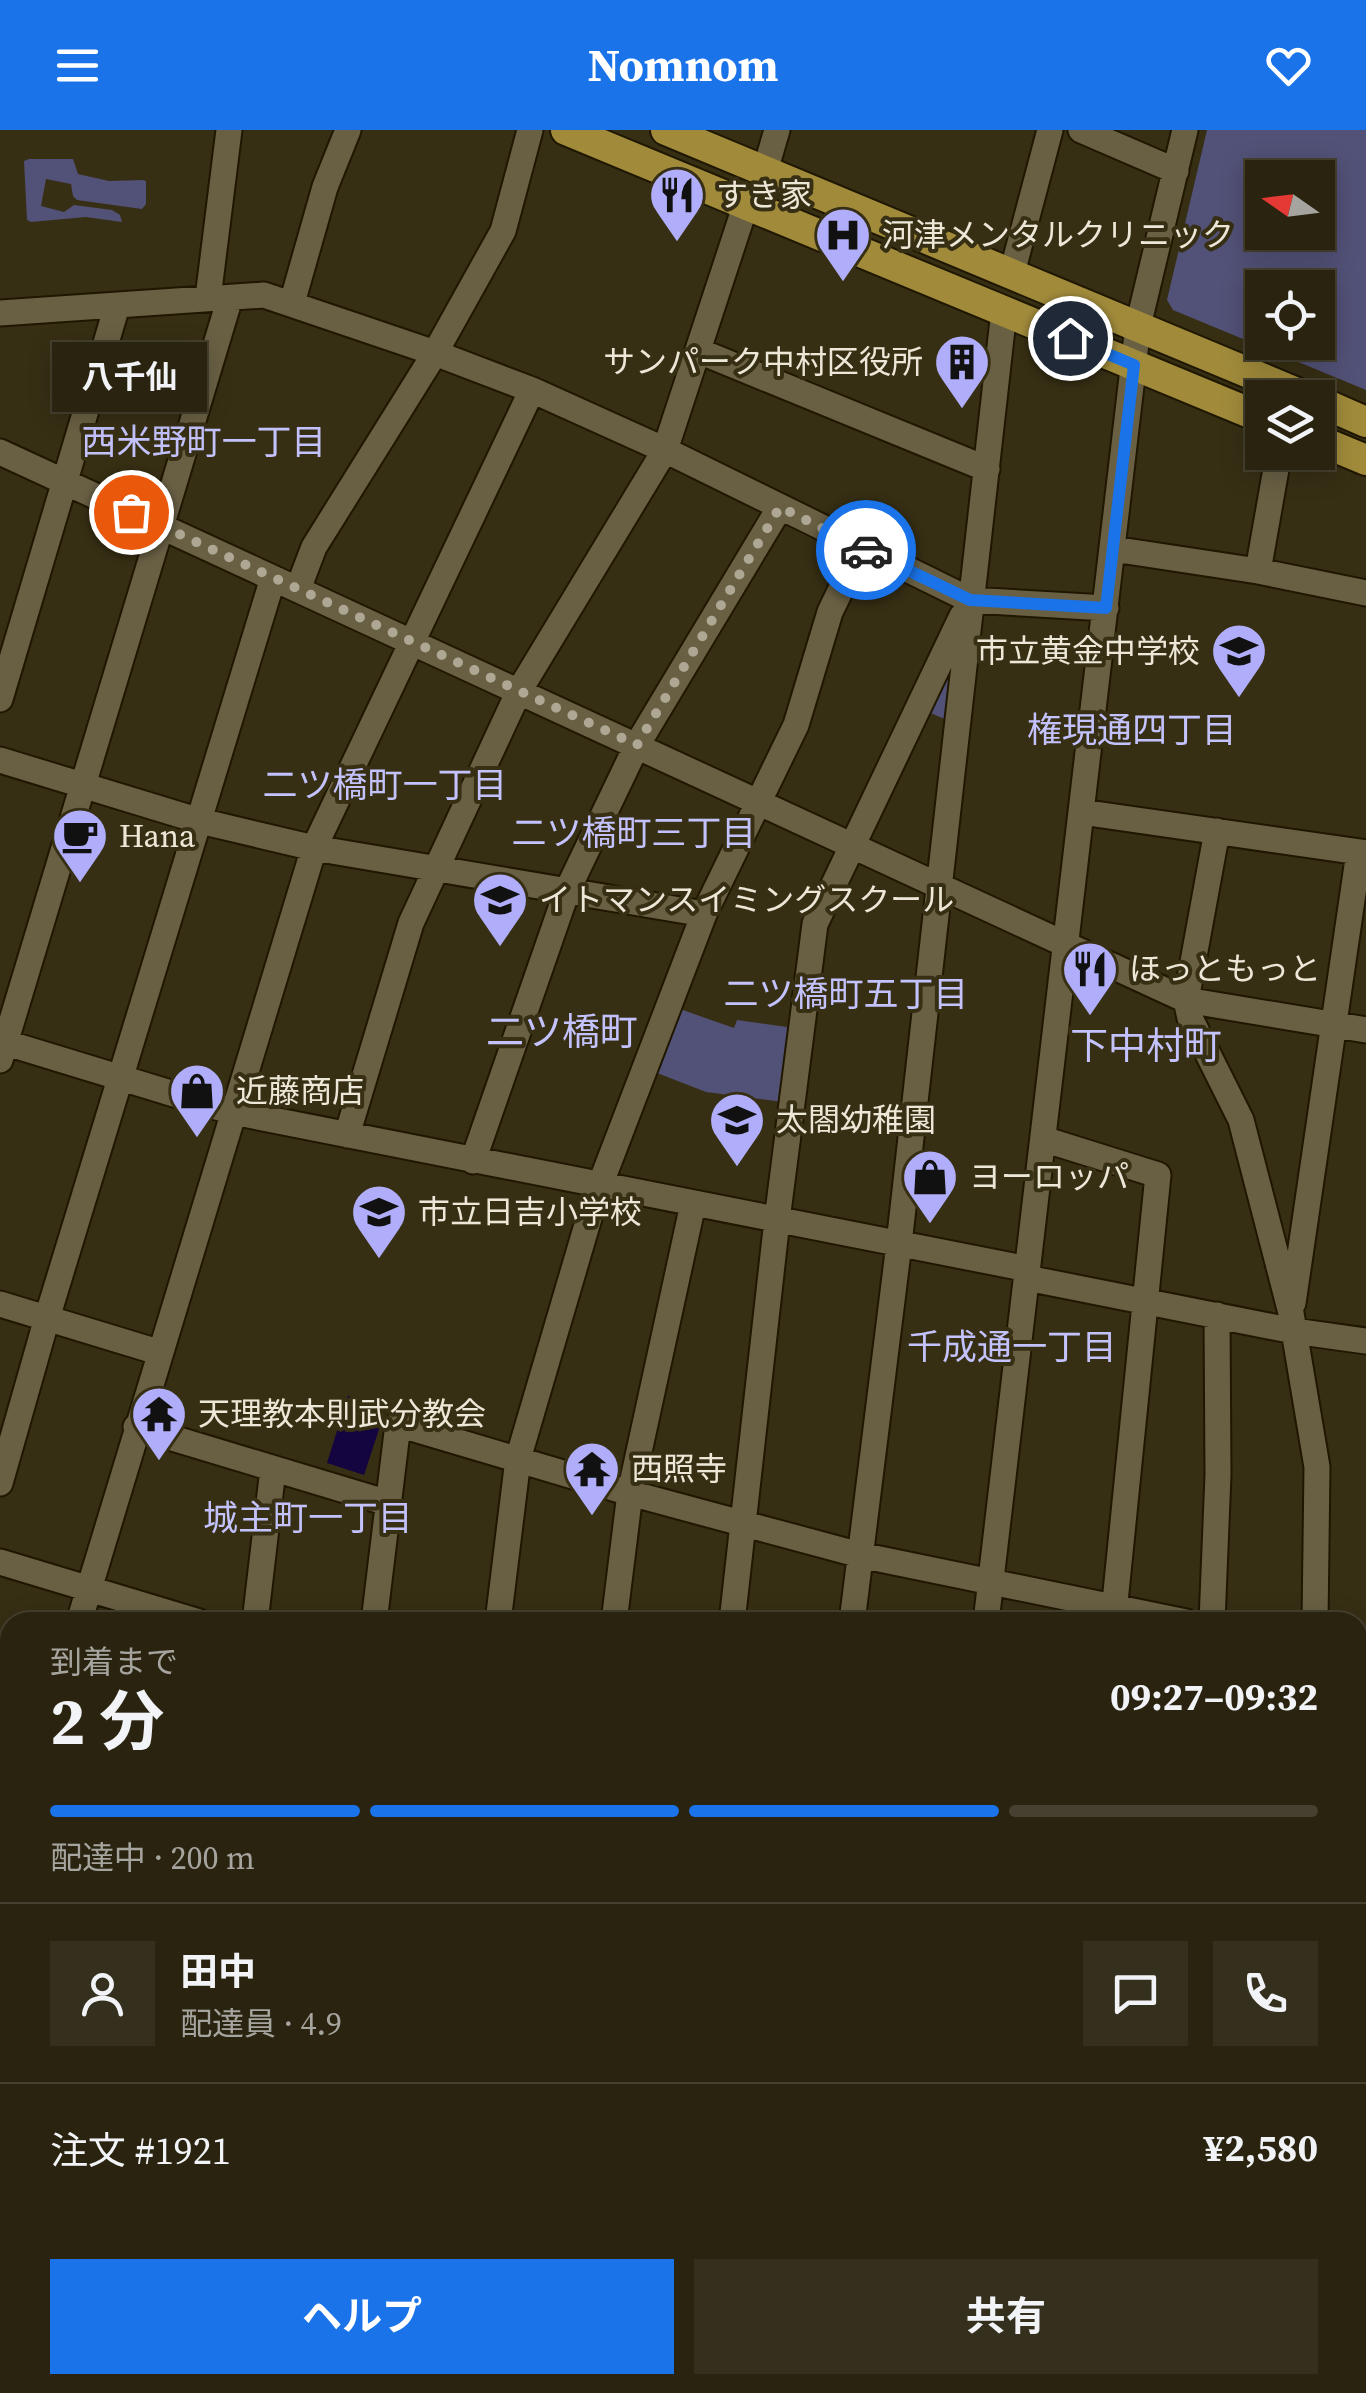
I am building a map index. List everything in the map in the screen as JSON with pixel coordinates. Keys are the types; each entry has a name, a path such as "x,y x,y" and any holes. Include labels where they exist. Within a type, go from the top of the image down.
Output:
{"main road":[{"path":"566,130 1245,411"},
{"path":"666,130 1266,380"},
{"path":"1335,408 1366,422"},
{"path":"1335,447 1366,460"}],"street":[{"path":"229,130 219,298 163,527 2,1048 233,1112 899,1244 1217,1315 1292,1322 1366,1341"},
{"path":"292,303 325,188 348,130"},
{"path":"298,589 314,547 435,353 503,231 530,130"},
{"path":"765,171 778,130"},
{"path":"1012,274 1050,130"},
{"path":"1081,130 1176,170"},
{"path":"987,1612 1138,326 1185,130"},
{"path":"347,1135 411,923 518,691 664,450 746,204"},
{"path":"2,320 117,306 264,295 532,390 970,600 1106,608"},
{"path":"0,698 117,306"},
{"path":"853,1612 899,1244 1004,311"},
{"path":"699,351 987,468"},
{"path":"82,1612 314,848 532,390"},
{"path":"0,452 1186,1000 1366,1030"},
{"path":"1258,571 1275,470"},
{"path":"473,1161 568,891 637,745 780,507"},
{"path":"499,1612 518,1460 600,1185 704,914 796,725 830,612 861,548"},
{"path":"1113,549 1258,571 1366,593"},
{"path":"0,1483 46,1318 273,578"},
{"path":"733,1612 777,1220 816,924 970,600"},
{"path":"0,760 200,821 314,848 704,914"},
{"path":"1081,812 1363,852 1292,1322"},
{"path":"1217,831 1186,1000 1190,1018 1240,1120 1292,1322 1317,1468 1315,1612"},
{"path":"1043,1139 1158,1175 1114,1612"},
{"path":"615,1612 630,1493 693,1204"},
{"path":"0,1304 158,1352"},
{"path":"1212,1612 1218,1475 1217,1315"},
{"path":"375,1612 398,1424 743,1525 1106,1612"},
{"path":"136,1427 388,1503"},
{"path":"257,1612 273,1469"},
{"path":"0,1562 160,1612"}],"shaded area":[{"path":"1207,130 1366,130 1366,390 1294,360 1335,360 1335,270 1245,270 1245,340 1173,310 1167,300"},
{"path":"73,159 78,174 109,181 146,181 146,204 142,209 77,200 71,184 46,179 41,206 64,212 74,205 112,210 122,222 86,217 31,222 27,220 24,161"},
{"path":"949,667 959,672 952,722 928,712"},
{"path":"677,1008 734,1028 737,1020 794,1028 784,1102 706,1092 652,1071"},
{"path":"348,1396 386,1408 364,1475 327,1463"}],"way so far":[{"path":"131,512 637,745 780,507 866,550"}],"place":[{"name":"すき家","path":"677,244"},
{"name":"河津メンタルクリニック","path":"843,284"},
{"name":"サンパーク中村区役所","path":"962,411"},
{"name":"八千仙","path":"131,512"},
{"name":"市立黄金中学校","path":"1239,700"},
{"name":"Hana","path":"80,885"},
{"name":"イトマンスイミングスクール","path":"500,949"},
{"name":"ほっともっと","path":"1090,1018"},
{"name":"近藤商店","path":"197,1140"},
{"name":"太閤幼稚園","path":"737,1169"},
{"name":"ヨーロッパ","path":"930,1226"},
{"name":"市立日吉小学校","path":"379,1261"},
{"name":"天理教本則武分教会","path":"159,1463"},
{"name":"西照寺","path":"592,1518"}],"district":[{"name":"西米野町一丁目","path":"204,442"},
{"name":"権現通四丁目","path":"1132,730"},
{"name":"二ツ橋町一丁目","path":"385,785"},
{"name":"二ツ橋町三丁目","path":"634,833"},
{"name":"二ツ橋町五丁目","path":"846,994"},
{"name":"二ツ橋町","path":"562,1032"},
{"name":"下中村町","path":"1146,1046"},
{"name":"千成通一丁目","path":"1012,1347"},
{"name":"城主町一丁目","path":"308,1518"}],"route":[{"path":"866,550 970,600 1106,608 1134,365 1070,338"}]}
